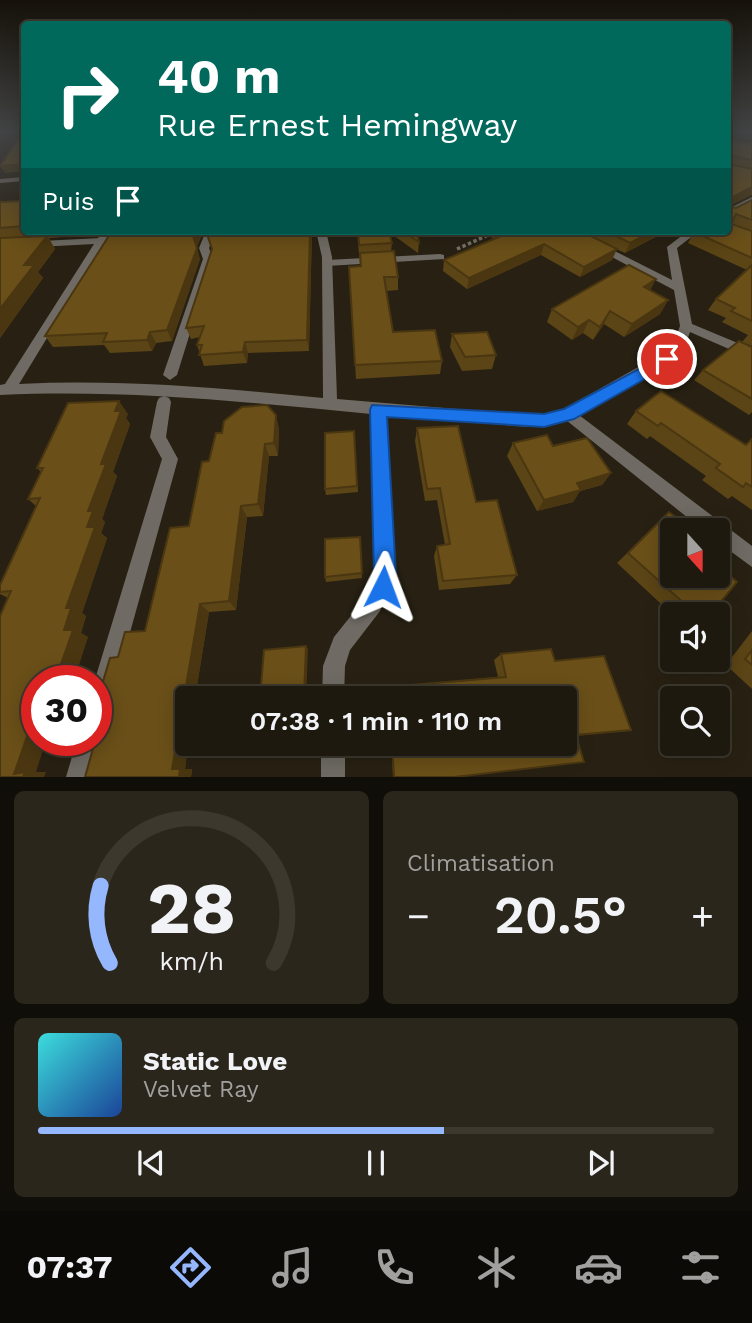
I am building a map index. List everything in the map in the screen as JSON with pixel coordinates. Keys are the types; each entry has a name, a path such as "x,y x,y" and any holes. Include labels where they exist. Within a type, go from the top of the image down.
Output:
{"street":[{"path":"0,181 21,179"},
{"path":"731,211 752,200"},
{"path":"170,375 208,259 204,248 209,235"},
{"path":"322,235 327,263 330,404"},
{"path":"576,235 679,288"},
{"path":"5,390 88,386 167,389 378,410 531,421 568,414 667,359 683,341 687,326 672,247 688,235"},
{"path":"0,246 105,236"},
{"path":"5,390 105,236"},
{"path":"327,263 440,257"},
{"path":"687,326 752,354"},
{"path":"110,665 170,459 158,436 164,402"},
{"path":"333,686 334,666 341,644 373,604 385,575 378,410"},
{"path":"568,414 700,518"},
{"path":"730,541 752,558"},
{"path":"78,777 84,756"},
{"path":"333,756 333,777"}],"path":[{"path":"440,257 489,235"}],"building":[{"path":"731,168 752,169 752,187 733,197 732,207 736,208 752,200 752,220 736,214 731,224"},
{"path":"21,201 21,226 0,228 0,202"},
{"path":"731,224 752,231 752,258 701,235 731,235"},
{"path":"109,235 193,235 197,248 167,330 150,332 147,340 103,342 107,333 45,336"},
{"path":"310,235 307,340 245,342 243,352 199,355 202,345 197,345 204,326 186,328 212,249 208,237"},
{"path":"358,235 390,235 392,243 359,245"},
{"path":"504,235 589,235 617,249 584,267 544,244 469,278 444,260"},
{"path":"614,235 645,235 630,243"},
{"path":"47,236 24,265 34,265 0,309 0,238"},
{"path":"394,251 398,277 384,277 393,332 435,330 442,361 355,365 349,267 361,266 360,253"},
{"path":"629,265 656,279 644,287 668,300 632,324 610,311 600,327 589,320 578,327 552,309"},
{"path":"752,265 752,321 731,311 735,308 716,299"},
{"path":"487,332 496,355 465,357 452,334"},
{"path":"739,341 752,347 752,399 703,370"},
{"path":"661,391 746,445 752,439 752,487 746,483 743,487 716,468 720,464 661,423 658,426 636,411"},
{"path":"119,401 115,411 121,411 101,464 106,464 88,511 93,511 87,527 95,527 66,608 71,608 64,630 73,630 61,665 21,665 21,754 14,774 25,772 23,777 0,777 0,616 11,591 0,592 0,585 40,498 28,499 43,468 37,468 68,403"},
{"path":"267,405 276,415 274,443 265,444 258,504 241,506 229,601 200,604 186,686 175,686 175,751 172,769 180,769 179,777 85,777 91,756 112,756 112,665 108,665 110,658 118,657 125,632 145,631 170,528 189,526 202,462 209,461 216,433 222,433 224,421 242,407"},
{"path":"458,426 476,502 497,500 517,575 443,581 437,546 450,544 440,488 427,489 417,428"},
{"path":"354,431 357,486 325,489 325,433"},
{"path":"547,435 553,446 587,438 611,473 577,483 581,490 544,500 513,443"},
{"path":"669,512 677,518 663,518"},
{"path":"660,521 660,582 628,553"},
{"path":"360,537 362,573 325,577 325,539"},
{"path":"730,576 737,582 721,602 683,602 667,588 730,588"},
{"path":"306,646 304,686 261,686 264,650"},
{"path":"551,649 555,661 604,656 631,730 577,735 577,686 400,686 506,677 501,654"},
{"path":"752,650 752,665 745,659"},
{"path":"577,738 584,762 455,777 394,777 393,756 577,756"}],"route":[{"path":"383,587 385,575 378,410 544,421 568,414 667,359"}]}
